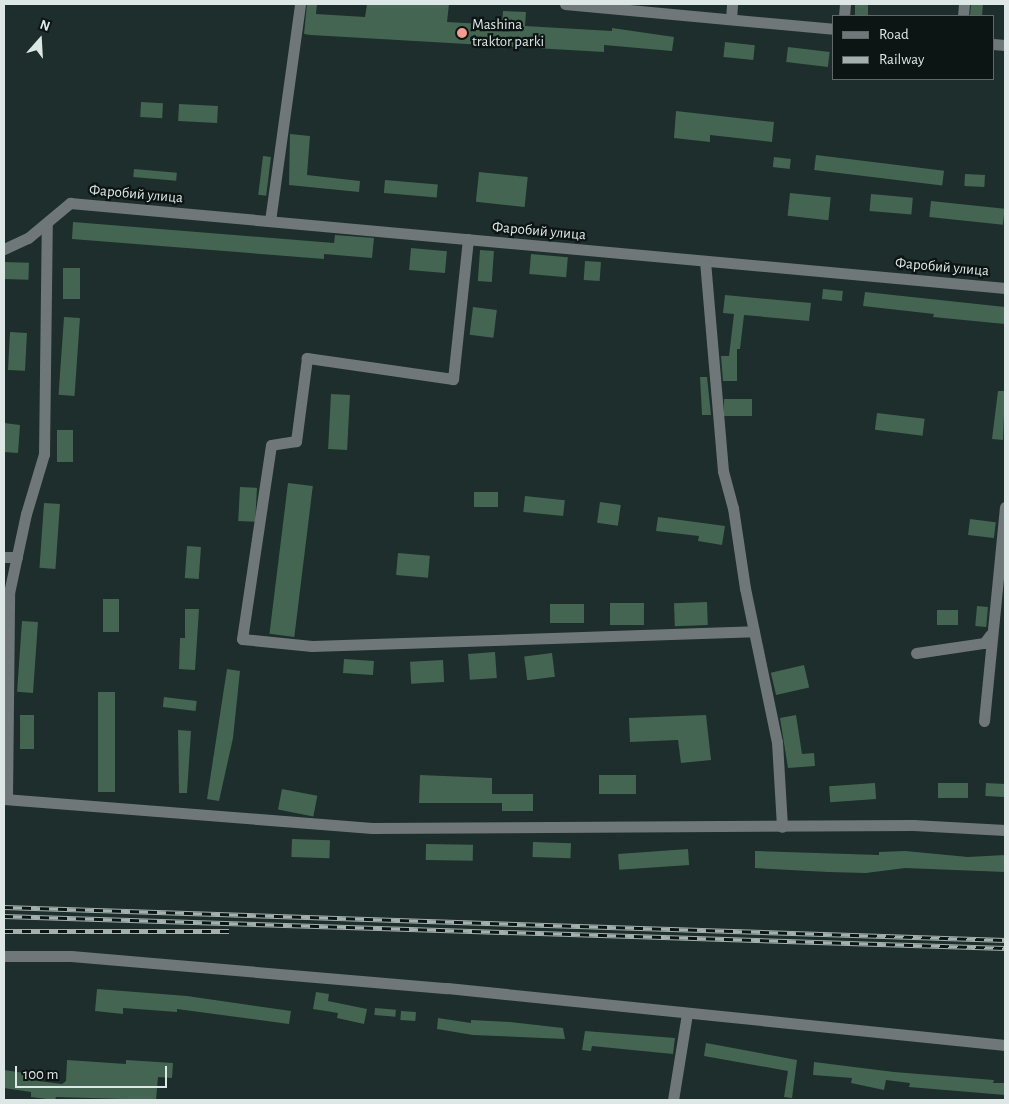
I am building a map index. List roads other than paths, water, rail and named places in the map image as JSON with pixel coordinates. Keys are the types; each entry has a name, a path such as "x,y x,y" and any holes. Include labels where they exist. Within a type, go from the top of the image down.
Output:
{"street":[{"path":"270,221 300,4"},
{"path":"565,4 620,6 832,29"},
{"path":"731,19 732,4"},
{"name":"Фаробий улица","path":"47,224 60,209 70,203 1005,288"},
{"path":"4,249 47,224"},
{"path":"47,224 44,454 9,593 5,799 267,822 372,828 913,825 1005,830"},
{"path":"468,239 453,380 307,358 296,441 271,445 242,639 312,646 754,631"},
{"path":"705,261 723,471 733,508 754,631 777,742 782,827"},
{"path":"984,722 990,636 1005,515"},
{"path":"4,557 17,558"},
{"path":"916,653 984,643 990,636"},
{"path":"4,956 101,958 447,988 1005,1046"},
{"path":"673,1100 687,1014"}],"railway":[{"path":"4,907 1005,940"},
{"path":"4,916 1005,948"},
{"path":"4,931 229,931"}],"place":[{"name":"Mashina traktor parki","path":"462,33"}]}
